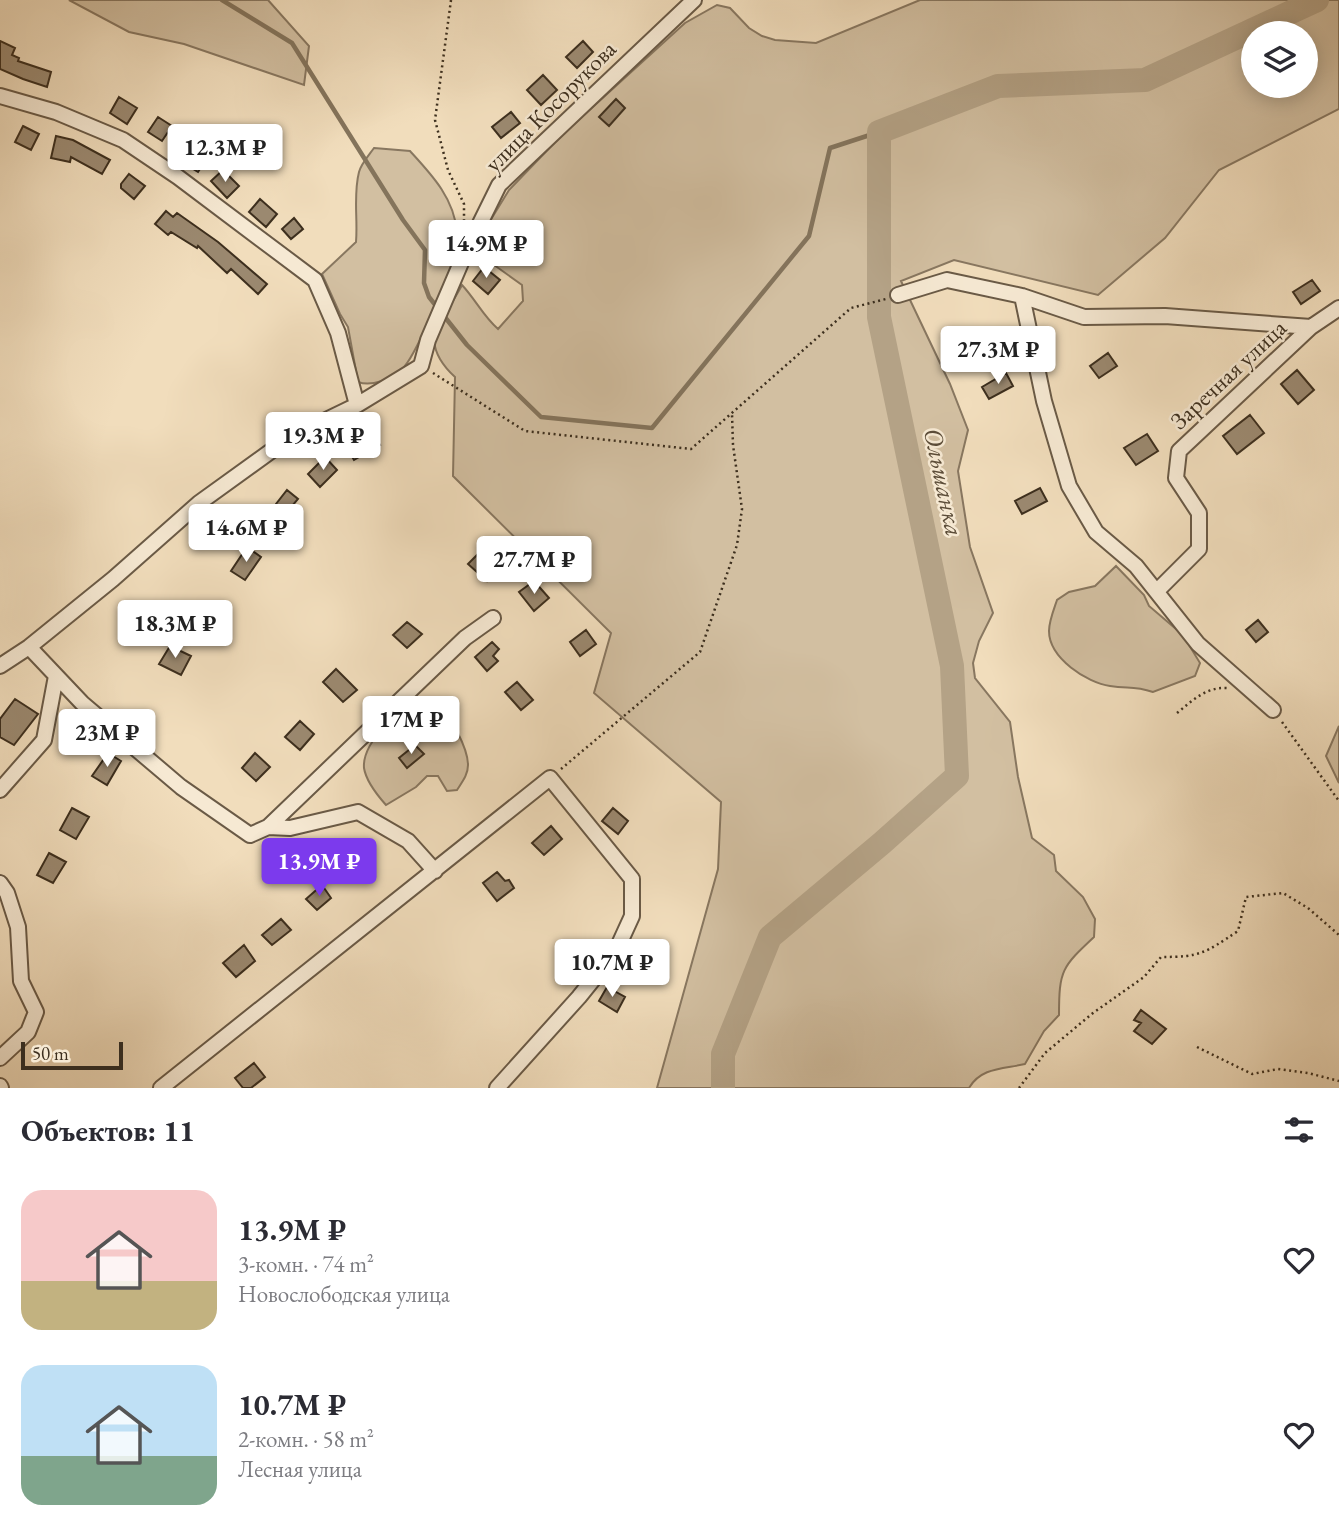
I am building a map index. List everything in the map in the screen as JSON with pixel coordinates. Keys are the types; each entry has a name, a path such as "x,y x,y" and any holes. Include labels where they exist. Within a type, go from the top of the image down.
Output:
{"street":[{"name":"улица Косорукова","path":"421,366 428,340 463,258 499,185 694,0"},
{"path":"0,96 56,112 123,139 315,280 338,333 357,405"},
{"path":"898,295 947,280 1022,296 1084,317 1165,316 1311,327"},
{"path":"1022,296 1044,401 1069,486 1096,532 1136,566 1198,644 1273,710"},
{"name":"Заречная улица","path":"1157,592 1199,549 1199,513 1176,478 1179,451 1311,327 1339,308"},
{"path":"0,666 29,648 199,503 289,438 357,405 421,366"},
{"path":"29,648 82,703 181,787 250,835 268,827 465,638 493,618"},
{"path":"0,790 44,740 56,676"},
{"path":"161,1088 550,778 632,879 632,916 616,951 579,997 497,1088"},
{"path":"268,827 290,828 358,812 408,841 435,871"},
{"path":"0,883 7,893 18,927 21,981 36,1012 28,1031 0,1058"}],"path":[{"path":"451,0 435,120 448,170 464,204 463,231"},
{"path":"421,366 525,431 691,449 851,308 898,295"},
{"path":"550,778 700,652 737,545 742,509 733,445 732,412"},
{"path":"1177,713 1198,696 1214,688 1231,688"},
{"path":"1273,710 1339,801"},
{"path":"1019,1088 1045,1053 1093,1013 1144,976 1160,957 1192,957 1208,951 1238,931 1246,897 1283,893 1308,908 1339,935"},
{"path":"1197,1047 1252,1074 1278,1069 1339,1081"}],"shaded area":[{"path":"69,0 268,0 309,46 304,85 184,44 129,32"},
{"path":"920,0 1339,0 1339,109 1219,170 1165,238 1098,295 954,260 901,281 950,384 968,430 958,471 970,547 993,613 979,641 973,663 975,678 1010,722 1018,777 1032,838 1054,855 1056,871 1083,897 1095,919 1094,937 1064,970 1059,1015 1044,1031 1025,1064 986,1072 969,1088 657,1088 718,869 721,802 594,693 611,633 453,476 455,377 437,354 435,337 462,285 498,329 523,301 522,285 490,262 478,246 509,190 562,135 685,23 717,5 730,8 749,28 775,40 816,43"},
{"path":"374,148 410,151 434,178 447,198 455,220 457,240 456,254 448,278 408,362 392,376 381,381 363,383 358,382 348,327 322,274 356,242 357,181 361,166"},
{"path":"1116,566 1144,595 1149,606 1183,635 1200,663 1195,676 1153,692 1110,686 1091,680 1071,668 1055,651 1049,631 1057,600 1069,592 1095,586"},
{"path":"421,700 437,705 453,723 465,750 467,772 457,790 447,791 438,776 427,776 416,787 386,805 367,778 365,758 375,737 393,719"},
{"path":"1339,726 1339,783 1326,756"}],"building":[{"path":"0,41 15,48 12,55 19,58 18,61 51,72 47,87 0,69"},
{"path":"583,41 593,52 577,68 566,57"},
{"path":"543,75 557,90 541,105 527,90"},
{"path":"119,97 137,108 127,124 110,113"},
{"path":"616,99 625,108 609,126 599,117"},
{"path":"511,112 520,123 501,138 492,127"},
{"path":"158,117 172,126 162,141 148,132"},
{"path":"23,126 39,134 31,150 15,142"},
{"path":"56,136 73,140 110,160 102,174 71,157 70,162 51,158"},
{"path":"189,147 207,158 198,172 180,161"},
{"path":"223,170 239,186 227,198 211,181"},
{"path":"129,174 145,186 134,199 121,188"},
{"path":"260,199 277,214 266,227 249,212"},
{"path":"166,211 173,217 177,213 218,242 267,284 258,294 231,269 227,273 198,246 197,248 171,232 168,235 155,224"},
{"path":"294,218 303,229 291,239 282,229"},
{"path":"484,267 500,280 488,294 473,281"},
{"path":"1312,280 1320,291 1301,304 1293,292"},
{"path":"1108,353 1117,366 1099,378 1090,366"},
{"path":"1297,370 1314,390 1298,404 1281,384"},
{"path":"1006,373 1013,386 989,399 982,387"},
{"path":"1250,415 1264,433 1237,454 1223,436"},
{"path":"368,426 380,445 354,460 343,441"},
{"path":"1147,434 1158,451 1136,465 1124,448"},
{"path":"325,457 337,470 320,487 308,474"},
{"path":"1040,488 1047,501 1022,514 1015,501"},
{"path":"287,490 298,499 287,512 276,504"},
{"path":"487,545 504,562 487,581 468,564"},
{"path":"247,547 261,557 245,580 231,571"},
{"path":"534,581 549,598 534,611 519,592"},
{"path":"1258,620 1268,632 1256,642 1246,630"},
{"path":"407,622 422,634 407,648 393,635"},
{"path":"586,630 596,644 580,656 570,642"},
{"path":"492,642 499,649 493,656 498,661 487,671 475,657"},
{"path":"170,646 191,656 181,675 159,664"},
{"path":"336,669 357,690 343,702 323,682"},
{"path":"517,682 533,700 521,710 505,692"},
{"path":"15,699 38,714 14,745 0,737 0,719"},
{"path":"300,721 314,734 300,750 285,737"},
{"path":"415,745 424,754 407,768 399,758"},
{"path":"108,753 121,761 107,785 92,776"},
{"path":"255,753 270,767 256,781 242,768"},
{"path":"72,808 89,817 76,839 60,830"},
{"path":"613,808 628,821 618,834 602,821"},
{"path":"551,826 562,839 544,855 532,843"},
{"path":"355,851 371,867 355,882 341,865"},
{"path":"49,853 66,862 53,883 37,875"},
{"path":"497,872 505,881 509,880 514,888 497,901 483,883"},
{"path":"322,885 331,898 317,910 306,899"},
{"path":"281,919 291,930 272,945 262,935"},
{"path":"244,945 255,961 236,977 223,963"},
{"path":"607,987 625,997 617,1012 599,1001"},
{"path":"1141,1010 1166,1029 1152,1044 1134,1031 1141,1023 1134,1020"},
{"path":"254,1063 265,1077 251,1088 243,1088 235,1078"}],"waterway":[{"path":"222,0 292,43 403,220 425,250 424,283 429,297 467,345 541,417 652,428 809,236 830,148 879,132"},
{"name":"Ольшанка","path":"723,1088 723,1054 770,937 957,776 952,666 879,317 879,132 998,86 1145,80 1317,0"}]}
